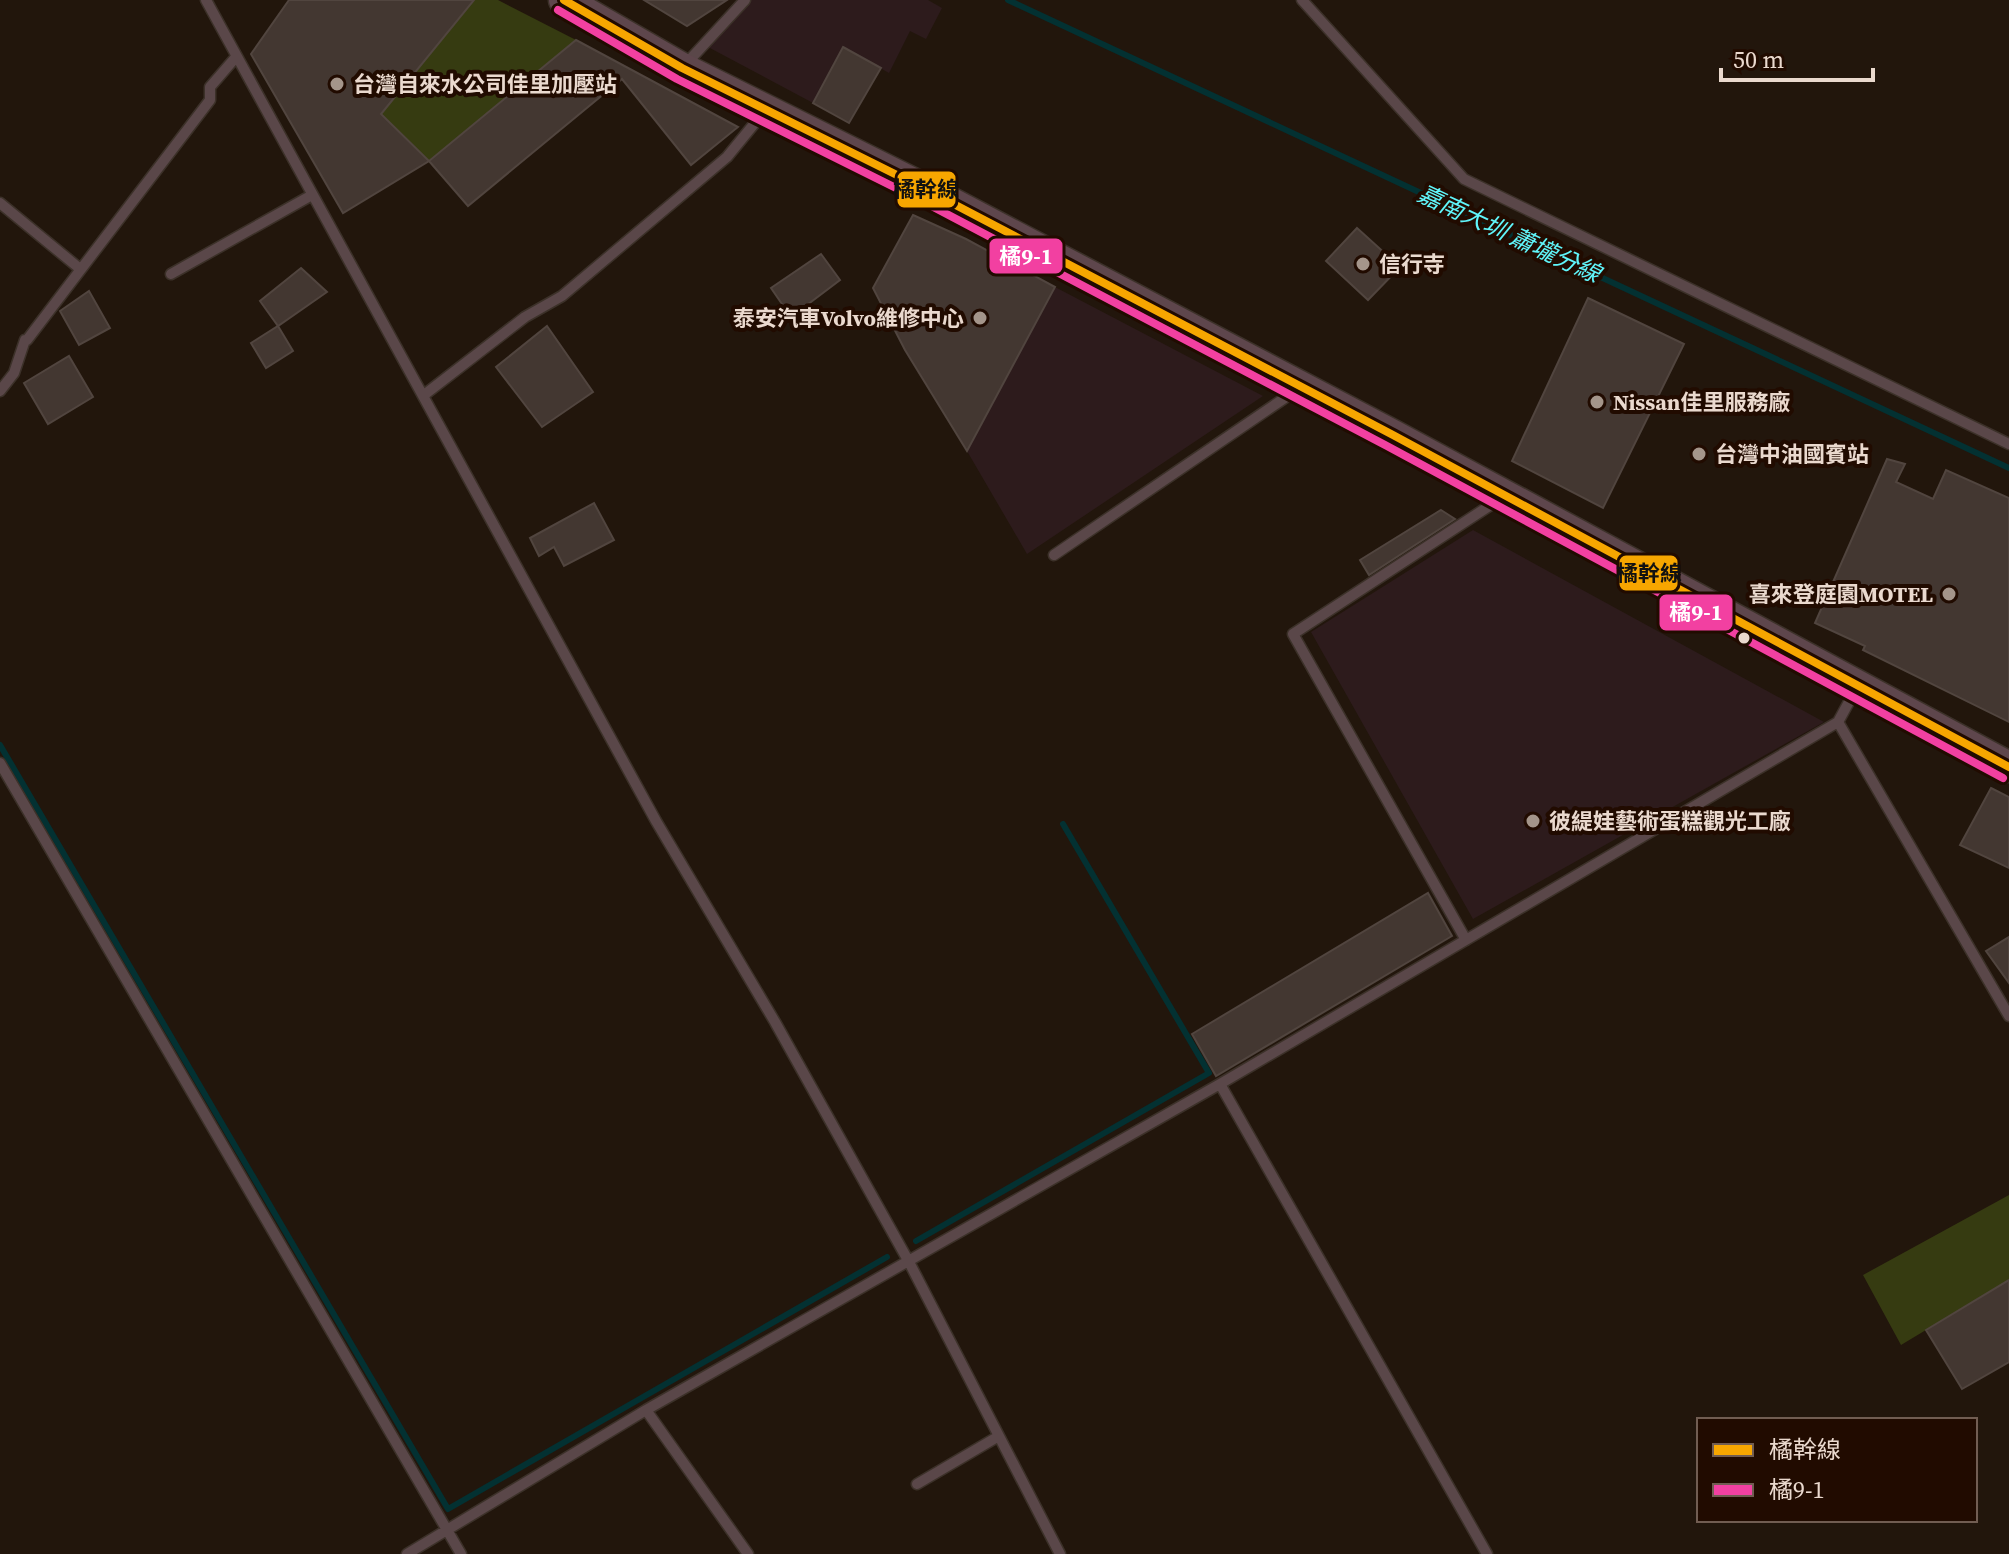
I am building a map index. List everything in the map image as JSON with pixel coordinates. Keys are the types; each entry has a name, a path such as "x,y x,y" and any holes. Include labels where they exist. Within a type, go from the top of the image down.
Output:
{"main road":[{"path":"577,3 682,68 927,190 2009,767"}],"lane":[{"path":"206,0 656,821 775,1022 909,1262 1060,1554"},
{"path":"682,68 745,0"},
{"path":"1302,0 1464,179 2009,444"},
{"path":"0,391 14,373 25,340 210,100 210,87 236,57"},
{"path":"424,395 525,317 562,296 727,157 765,110"},
{"path":"171,274 312,195"},
{"path":"0,203 79,268"},
{"path":"1054,555 1300,387"},
{"path":"1466,940 1293,634 1505,496"},
{"path":"407,1554 646,1410 1220,1084 1838,722 1858,685"},
{"path":"1838,722 2009,1016"},
{"path":"0,763 461,1554"},
{"path":"1220,1084 1487,1554"},
{"path":"646,1410 748,1554"},
{"path":"917,1484 999,1436"}],"shaded area":[{"path":"737,0 928,0 942,8 926,39 910,31 889,73 843,47 813,103 708,47"},
{"path":"1055,287 1263,396 1027,554 967,451"},
{"name":"彼緹娃藝術蛋糕觀光工廠","path":"1473,530 1824,722 1473,919 1311,632"}],"green space":[{"path":"474,0 498,0 576,40 429,161 381,114"},
{"path":"2009,1195 2009,1280 1901,1345 1863,1275"}],"building":[{"name":"台灣自來水公司佳里加壓站","path":"289,0 474,0 381,114 429,161 343,213 251,54"},
{"path":"644,0 727,0 687,26"},
{"path":"576,40 738,127 691,165 622,79 468,206 429,161"},
{"path":"843,47 881,68 849,123 813,103"},
{"name":"泰安汽車Volvo維修中心","path":"913,215 966,239 1055,287 967,451 905,350 873,288"},
{"name":"信行寺","path":"1357,228 1400,267 1368,300 1326,261"},
{"path":"821,254 840,280 791,317 771,288"},
{"path":"301,268 327,292 278,326 260,301"},
{"path":"89,291 110,328 79,345 60,311"},
{"name":"Nissan佳里服務廠","path":"1588,298 1684,344 1603,508 1512,461"},
{"path":"278,326 293,351 266,368 251,343"},
{"path":"547,326 593,392 542,427 496,367"},
{"path":"69,356 93,397 48,424 24,383"},
{"name":"喜來登庭園MOTEL","path":"1887,459 1905,464 1896,482 1933,499 1946,470 2009,498 2009,722 1815,623"},
{"path":"594,503 614,540 564,566 554,547 539,556 530,538"},
{"path":"1441,510 1455,519 1369,575 1360,560"},
{"path":"1991,788 2009,797 2009,868 1960,845"},
{"path":"1428,893 1452,936 1216,1076 1192,1034"},
{"path":"2009,937 2009,983 1986,951"},
{"path":"2009,1280 2009,1362 1962,1389 1926,1330"}],"waterway":[{"name":"嘉南大圳 蕭壠分線","path":"1008,0 2009,468"},
{"path":"0,745 448,1509 887,1257"},
{"path":"916,1241 1209,1073 1063,824"}],"transit line":[{"name":"橘幹線","path":"564,0 682,68 927,190 1393,435 2009,767"},
{"name":"橘9-1","path":"558,10 677,79 922,201 1387,446 2003,778"}],"place":[{"name":"台灣自來水公司佳里加壓站","path":"337,84"},
{"name":"信行寺","path":"1363,264"},
{"name":"泰安汽車Volvo維修中心","path":"980,318"},
{"name":"Nissan佳里服務廠","path":"1597,402"},
{"name":"台灣中油國賓站","path":"1699,454"},
{"name":"喜來登庭園MOTEL","path":"1949,594"},
{"name":"彼緹娃藝術蛋糕觀光工廠","path":"1533,821"}]}
